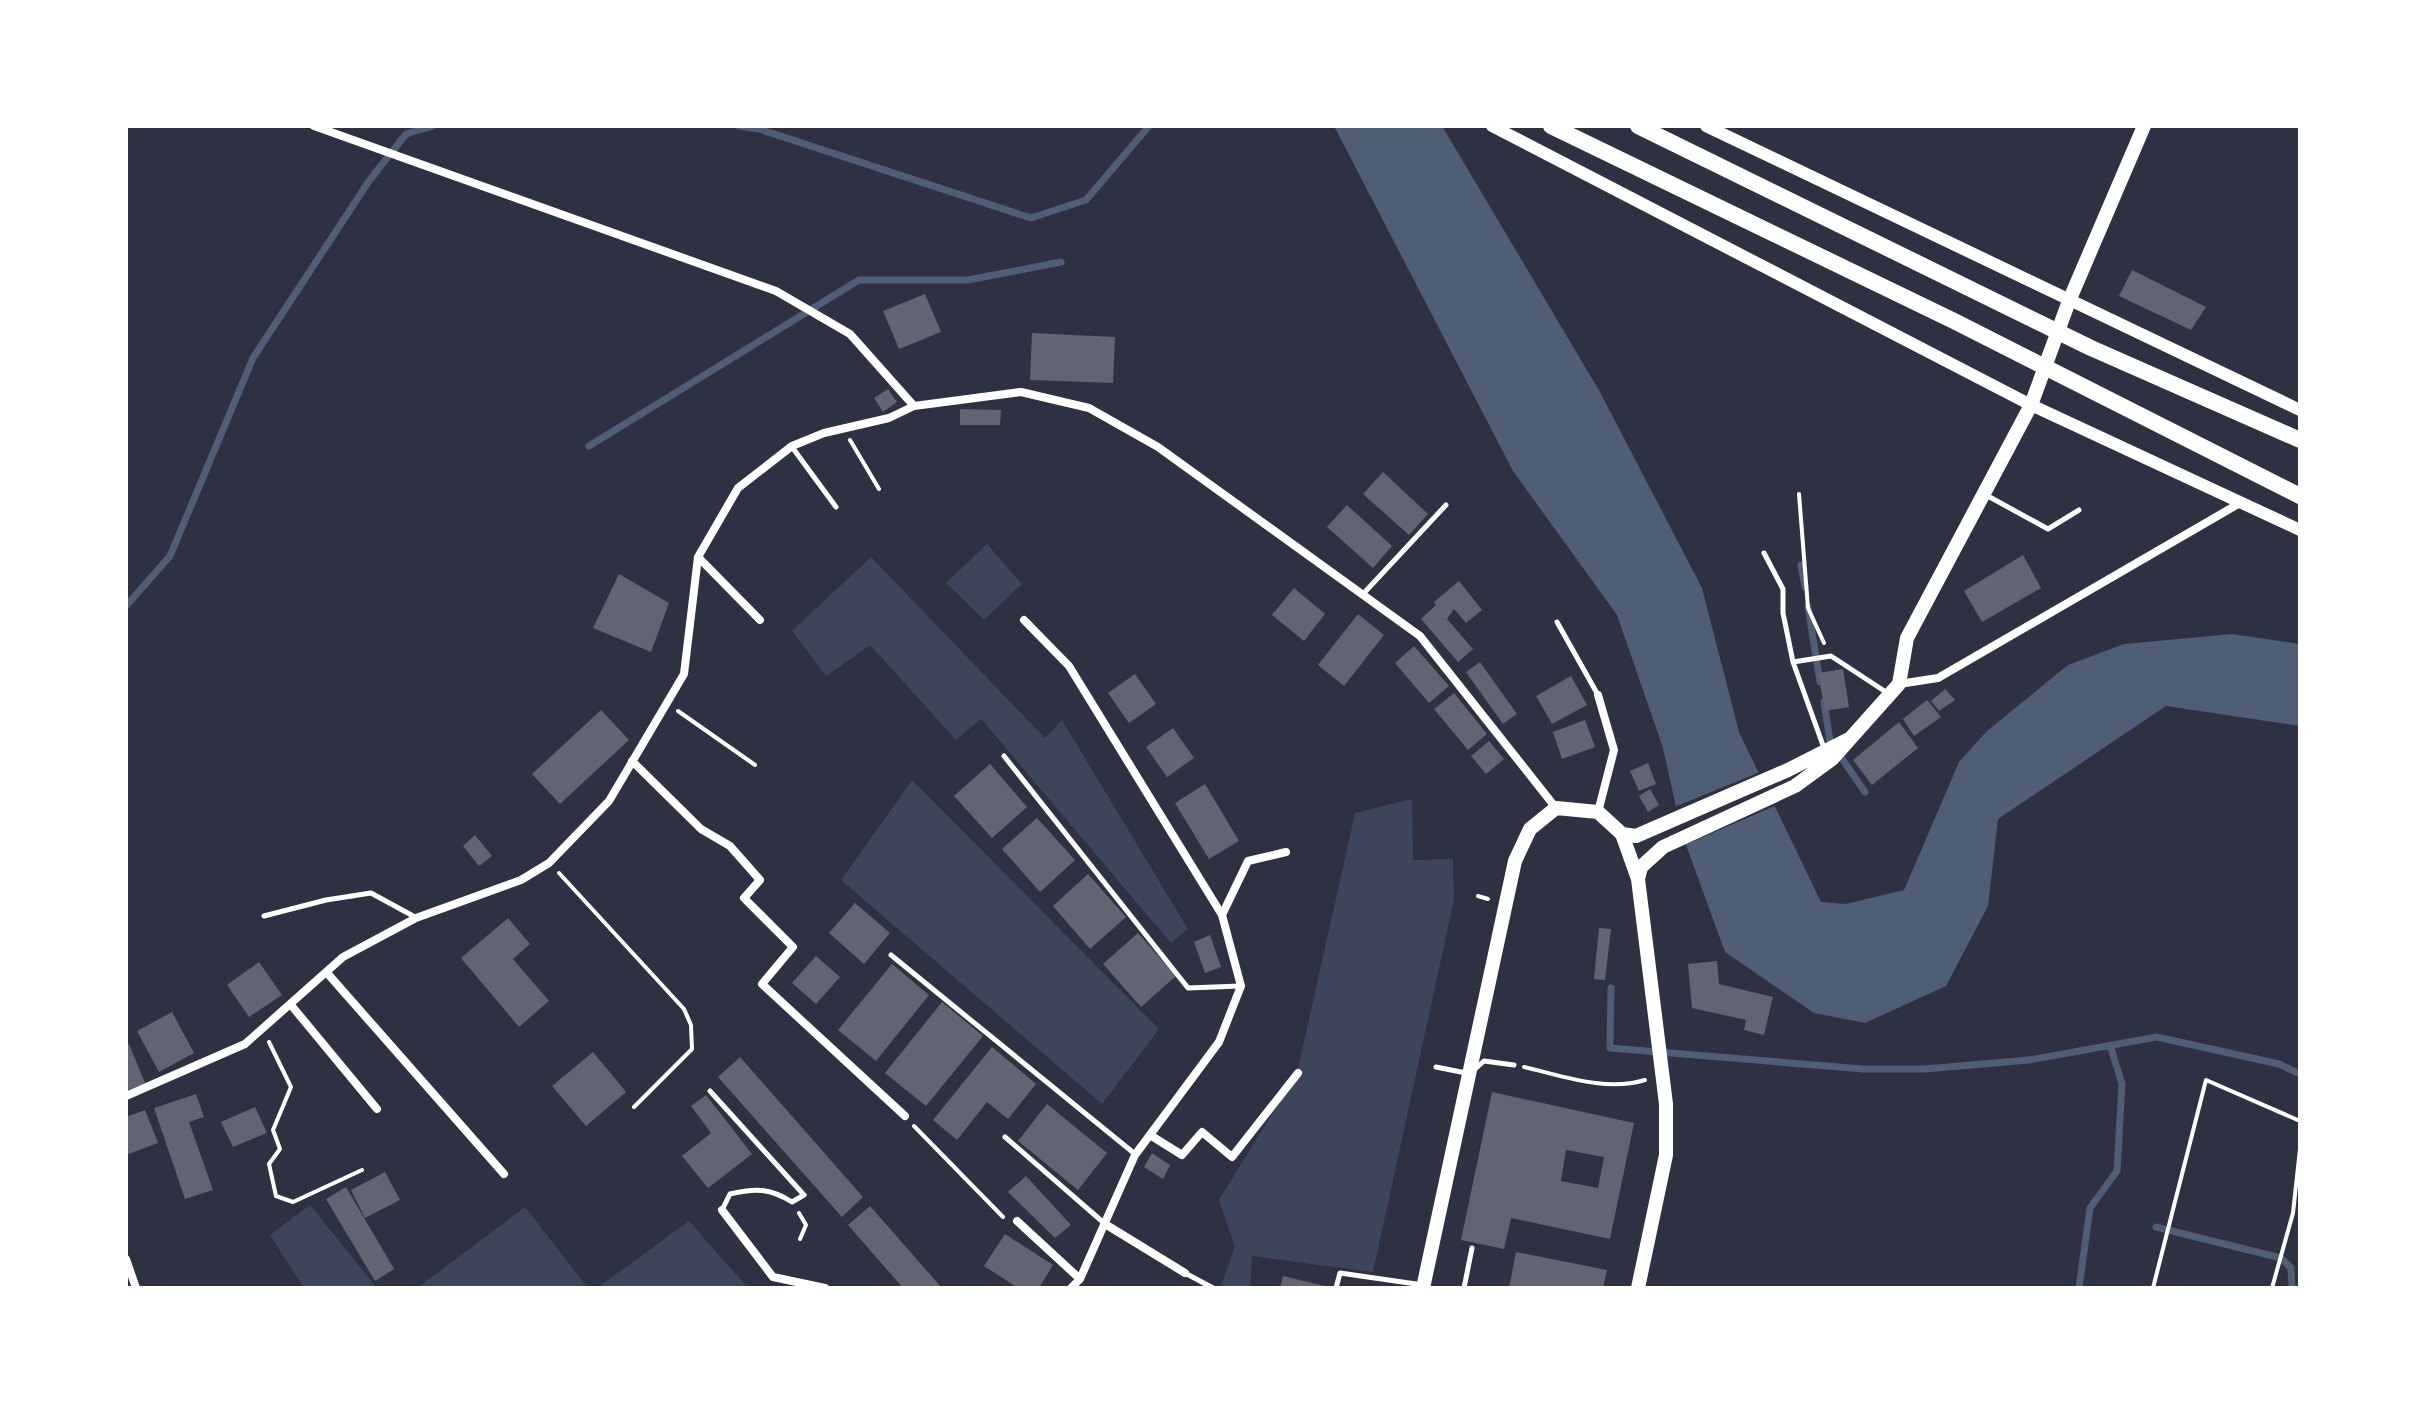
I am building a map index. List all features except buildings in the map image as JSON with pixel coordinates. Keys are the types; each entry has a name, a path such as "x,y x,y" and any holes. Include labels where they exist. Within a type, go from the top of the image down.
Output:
{"highway":[{"path":"1551,126 1954,321 2300,496"},
{"path":"1638,126 2091,348 2300,440"}],"main road":[{"path":"1638,879 1641,867 1663,847 1795,786 1832,759 1894,689 1907,638 2031,405 2069,301 2144,126"},
{"path":"1622,834 1636,836 1654,830 1788,770 1856,735"},
{"path":"1424,1287 1515,861 1530,829 1556,808 1598,812 1622,834 1638,879 1662,1074 1666,1155 1638,1288"}],"street":[{"path":"314,126 776,291 850,334 914,406"},
{"path":"1492,126 2031,405 2300,530"},
{"path":"1706,126 2300,410"},
{"path":"126,1096 245,1044 328,974 343,957 416,918 521,880 549,863 609,801 684,674 698,557 738,488 792,446 843,427 889,418 914,406 1021,392 1089,408 1158,447 1420,636 1556,808"},
{"path":"1894,689 1938,678 2240,503"},
{"path":"698,557 760,620"},
{"path":"1024,620 1069,666 1222,915 1241,986 1219,1042 1135,1155 1080,1279 1071,1288"},
{"path":"1598,695 1614,750 1598,812"},
{"path":"632,761 701,829 730,846 760,880 744,898 793,947 762,984 905,1116"},
{"path":"1222,915 1248,861 1286,852"},
{"path":"328,974 504,1174"},
{"path":"291,1005 377,1109"},
{"path":"1150,1135 1182,1155 1202,1132 1232,1157 1298,1073"},
{"path":"722,1210 773,1277 825,1288"},
{"path":"1017,1221 1080,1279"},
{"path":"1105,1224 1185,1273"},
{"path":"126,1259 136,1288"}],"lane":[{"path":"792,446 836,507"},
{"path":"1983,494 2048,529 2079,510"},
{"path":"1362,594 1446,505"},
{"path":"1764,553 1783,589 1783,613 1793,662 1825,749"},
{"path":"1557,622 1598,695"},
{"path":"1793,662 1831,656 1894,689"},
{"path":"1004,756 1188,988 1241,986"},
{"path":"264,916 326,900 371,893 416,918"},
{"path":"891,955 1135,1155"},
{"path":"1436,1067 1469,1074 1484,1061 1514,1065"},
{"path":"710,1091 804,1195 792,1202 777,1192 757,1187 730,1194 722,1210"},
{"path":"1005,1137 1105,1224"},
{"path":"1464,1288 1472,1248"},
{"path":"1185,1273 1213,1288"},
{"path":"1336,1288 1340,1273 1424,1287"}],"path":[{"path":"843,427 879,489"},
{"path":"1799,494 1808,608 1831,656"},
{"path":"667,703 755,765"},
{"path":"549,863 684,1009 691,1025 692,1049 634,1107"},
{"path":"262,1030 291,1087 273,1130 280,1149 269,1164 276,1196 293,1202 362,1170"},
{"path":"1514,1065 1591,1083 1627,1085 1662,1074"},
{"path":"2153,1288 2206,1080 2300,1121"},
{"path":"905,1116 1000,1216 1017,1221"},
{"path":"2272,1288 2293,1213 2300,1149"},
{"path":"792,1202 806,1225 800,1239"}],"shaded area":[{"path":"1334,126 1442,126 1600,392 1702,588 1739,732 1821,902 1846,904 1904,890 1959,762 1987,731 2068,665 2124,644 2232,634 2300,644 2300,726 2166,706 1998,819 1988,906 1946,986 1865,1023 1814,1013 1725,952 1682,834 1663,748 1617,615 1513,471"},
{"path":"987,544 1022,584 984,620 946,583"},
{"path":"871,557 1045,738 1062,720 1188,929 1171,943 981,719 956,740 870,645 826,676 792,631"},
{"path":"912,780 1159,1029 1102,1104 841,880"},
{"path":"1412,799 1413,860 1453,859 1454,900 1373,1272 1252,1256 1250,1288 1220,1288 1235,1247 1219,1200 1297,1073 1355,813"},
{"path":"310,1205 377,1288 304,1288 270,1235"},
{"path":"525,1207 588,1288 417,1288"},
{"path":"689,1221 748,1288 597,1288"}],"pier":[{"path":"1760,772 1777,805 1682,846 1672,808"}],"waterway":[{"path":"126,606 170,556 253,358 369,181 406,134 433,126"},
{"path":"739,126 759,129 1031,218 1086,200 1149,126"},
{"path":"589,446 859,280 968,280 1061,262"},
{"path":"1801,565 1805,587"},
{"path":"1808,607 1820,682"},
{"path":"1824,702 1830,741 1865,792"},
{"path":"1611,988 1610,1048 1863,1069 1925,1069 2029,1060 2157,1037 2279,1064 2300,1074"},
{"path":"2079,1288 2090,1208 2117,1171 2122,1084 2110,1045"},
{"path":"2156,1227 2281,1258 2291,1268 2292,1288"}]}
